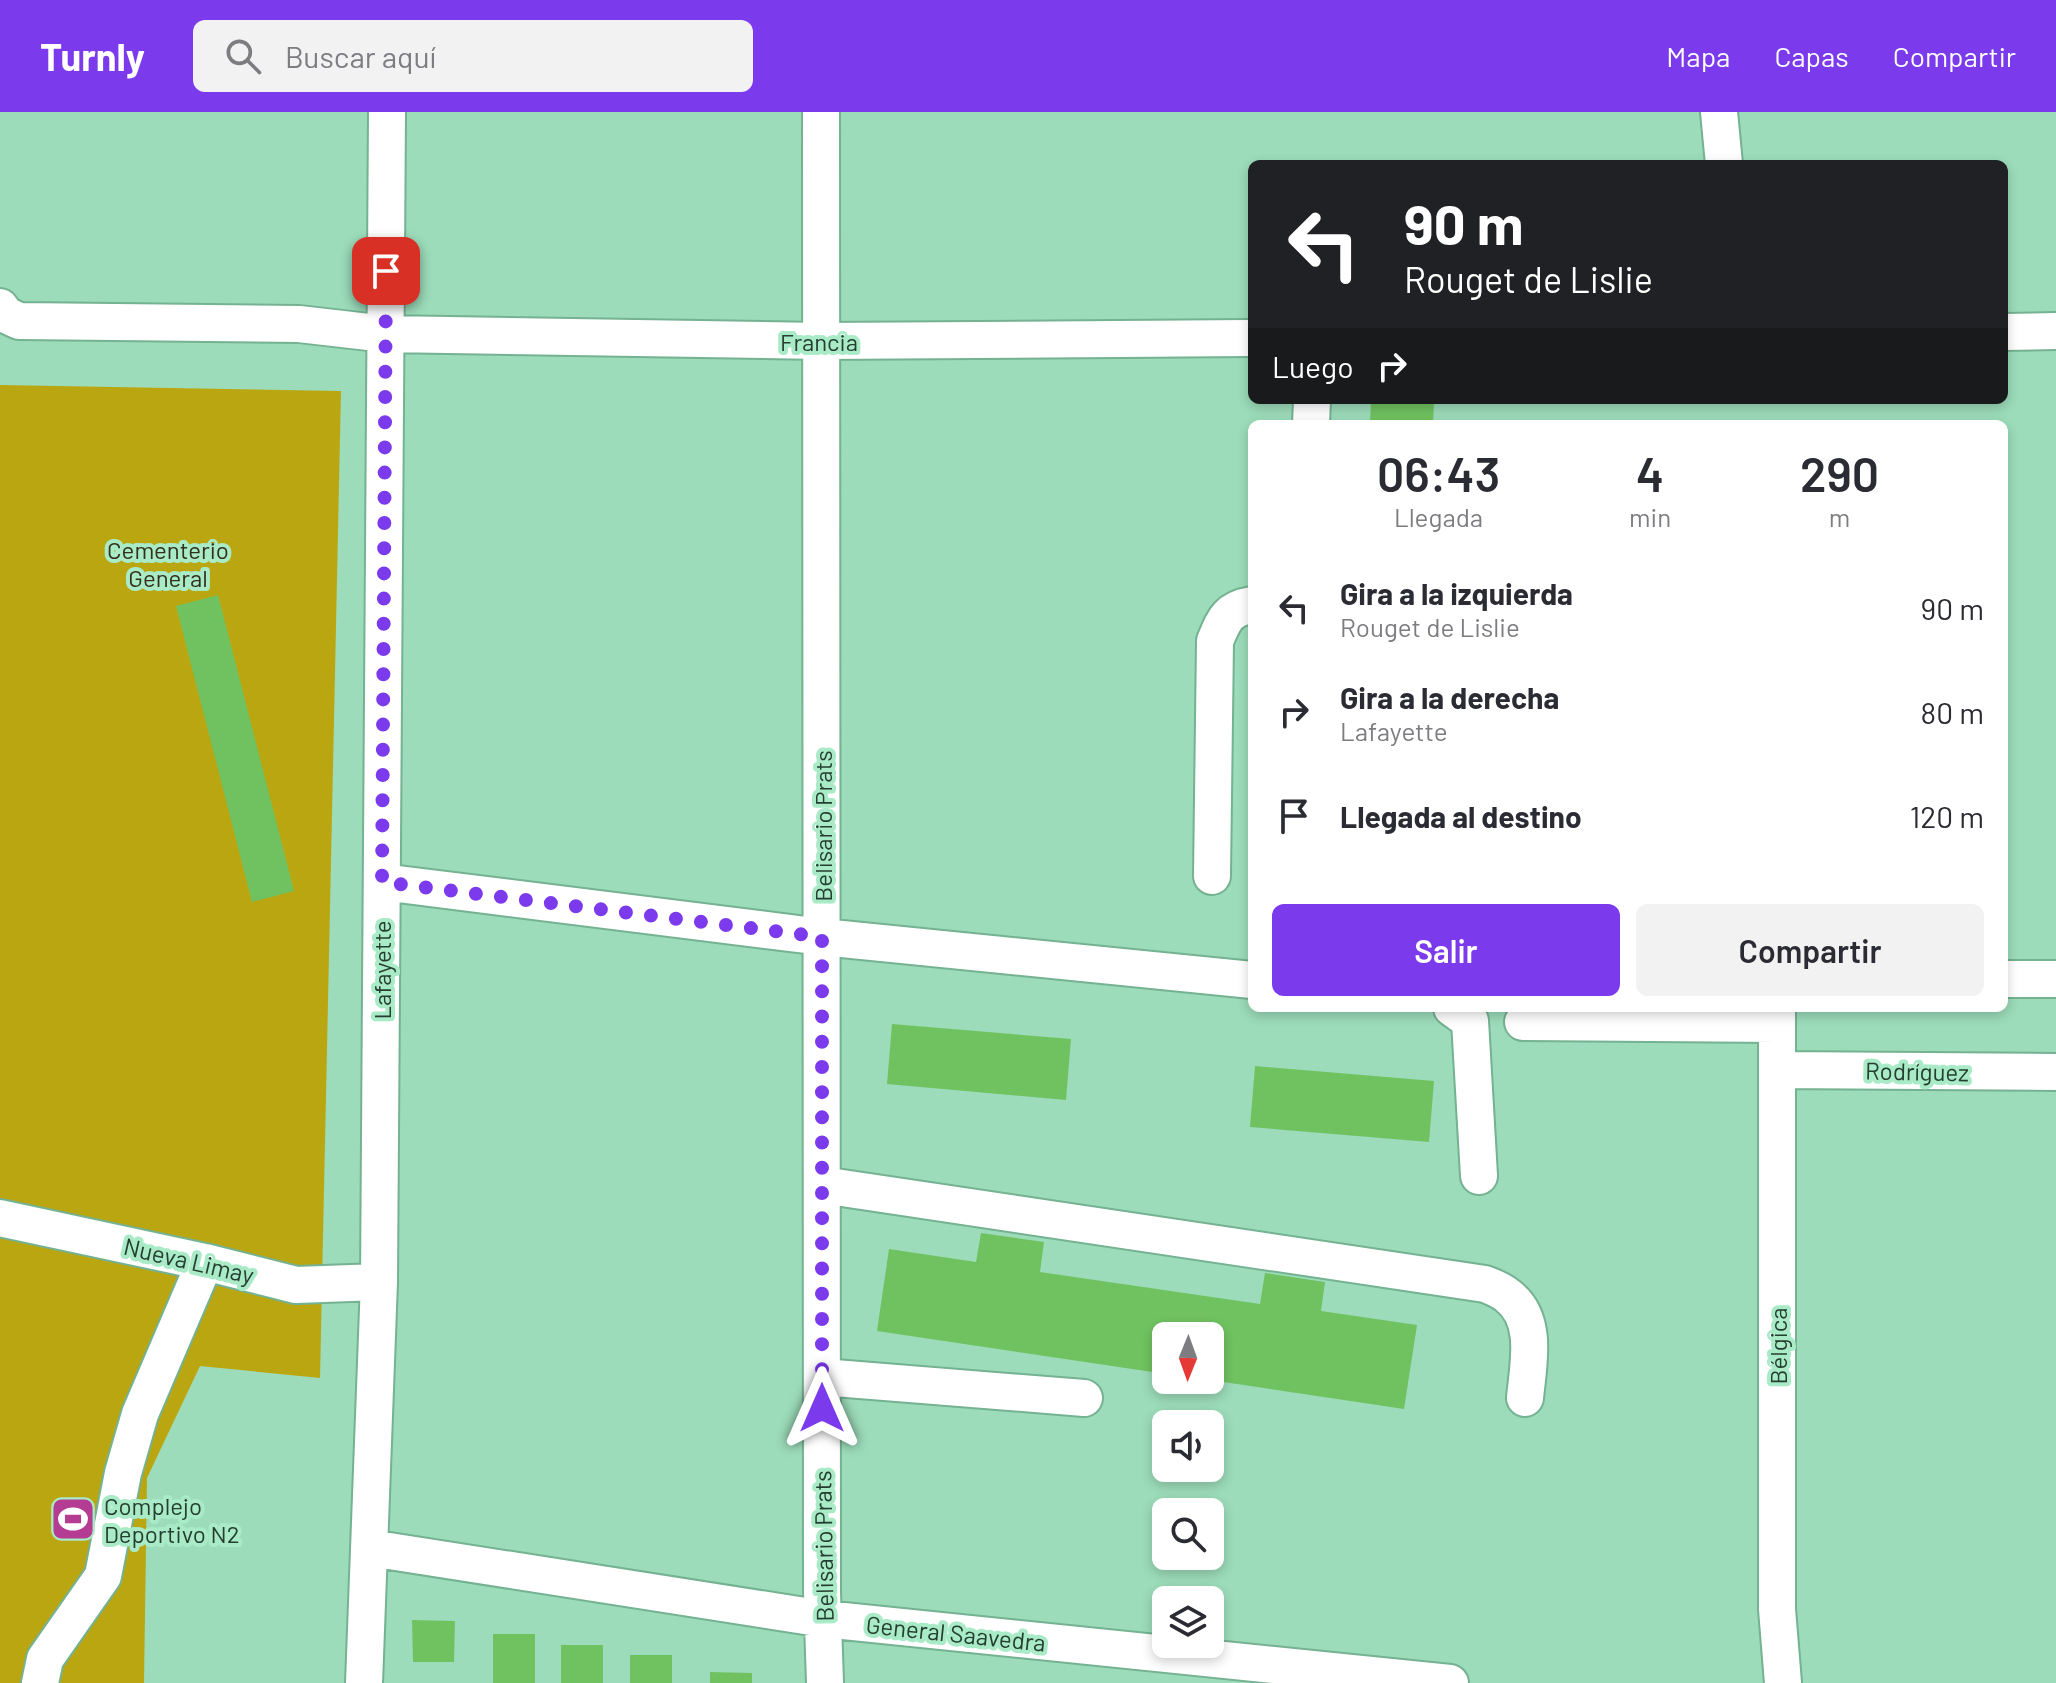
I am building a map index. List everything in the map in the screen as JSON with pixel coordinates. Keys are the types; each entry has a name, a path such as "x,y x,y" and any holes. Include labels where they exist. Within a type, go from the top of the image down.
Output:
{"street":[{"name":"Lafayette","path":"364,1683 379,1282 387,112"},
{"name":"Belisario Prats","path":"821,112 825,1683"},
{"path":"1719,112 1724,160"},
{"name":"Francia","path":"0,307 6,315 19,321 299,324 386,334 821,341 1248,338"},
{"path":"2008,332 2056,331"},
{"path":"1212,876 1215,641 1223,621 1237,608 1248,606"},
{"path":"382,882 822,937 1248,980"},
{"path":"2008,979 2056,979"},
{"path":"1458,1012 1470,1021 1479,1176"},
{"path":"1523,1022 1777,1016"},
{"name":"Bélgica","path":"1777,1016 1777,1609 1783,1683"},
{"name":"Rodríguez","path":"1778,1070 2056,1072"},
{"path":"822,1185 1485,1284 1509,1296 1526,1317 1529,1344 1525,1398"},
{"name":"Nueva Limay","path":"0,1218 296,1285 379,1282"},
{"path":"40,1683 45,1659 103,1576 123,1473 140,1414 205,1262"},
{"path":"822,1377 1084,1398"},
{"name":"General Saavedra","path":"370,1548 1142,1668 1450,1683"}],"green space":[{"name":"Cementerio General","path":"0,385 341,391 320,1378 200,1366 147,1478 144,1683 0,1683"}],"building":[{"path":"1371,404 1434,404 1433,420 1370,420"},
{"path":"218,595 294,891 252,902 176,606"},
{"path":"892,1024 1071,1039 1066,1100 887,1084"},
{"path":"1255,1066 1434,1081 1429,1142 1250,1127"},
{"path":"981,1233 1044,1242 1040,1272 1260,1304 1265,1273 1325,1282 1321,1311 1417,1325 1404,1409 1224,1382 1224,1322 1152,1322 1152,1372 877,1331 889,1249 976,1262"},
{"path":"412,1620 455,1621 454,1662 413,1662"},
{"path":"493,1634 535,1634 535,1683 493,1683"},
{"path":"561,1645 603,1645 603,1683 561,1683"},
{"path":"630,1655 672,1655 672,1683 630,1683"},
{"path":"710,1672 752,1673 752,1683 710,1683"}],"place":[{"name":"Complejo Deportivo N2","path":"73,1519"}],"route":[{"path":"386,271 382,882 822,937 822,1408"}]}
